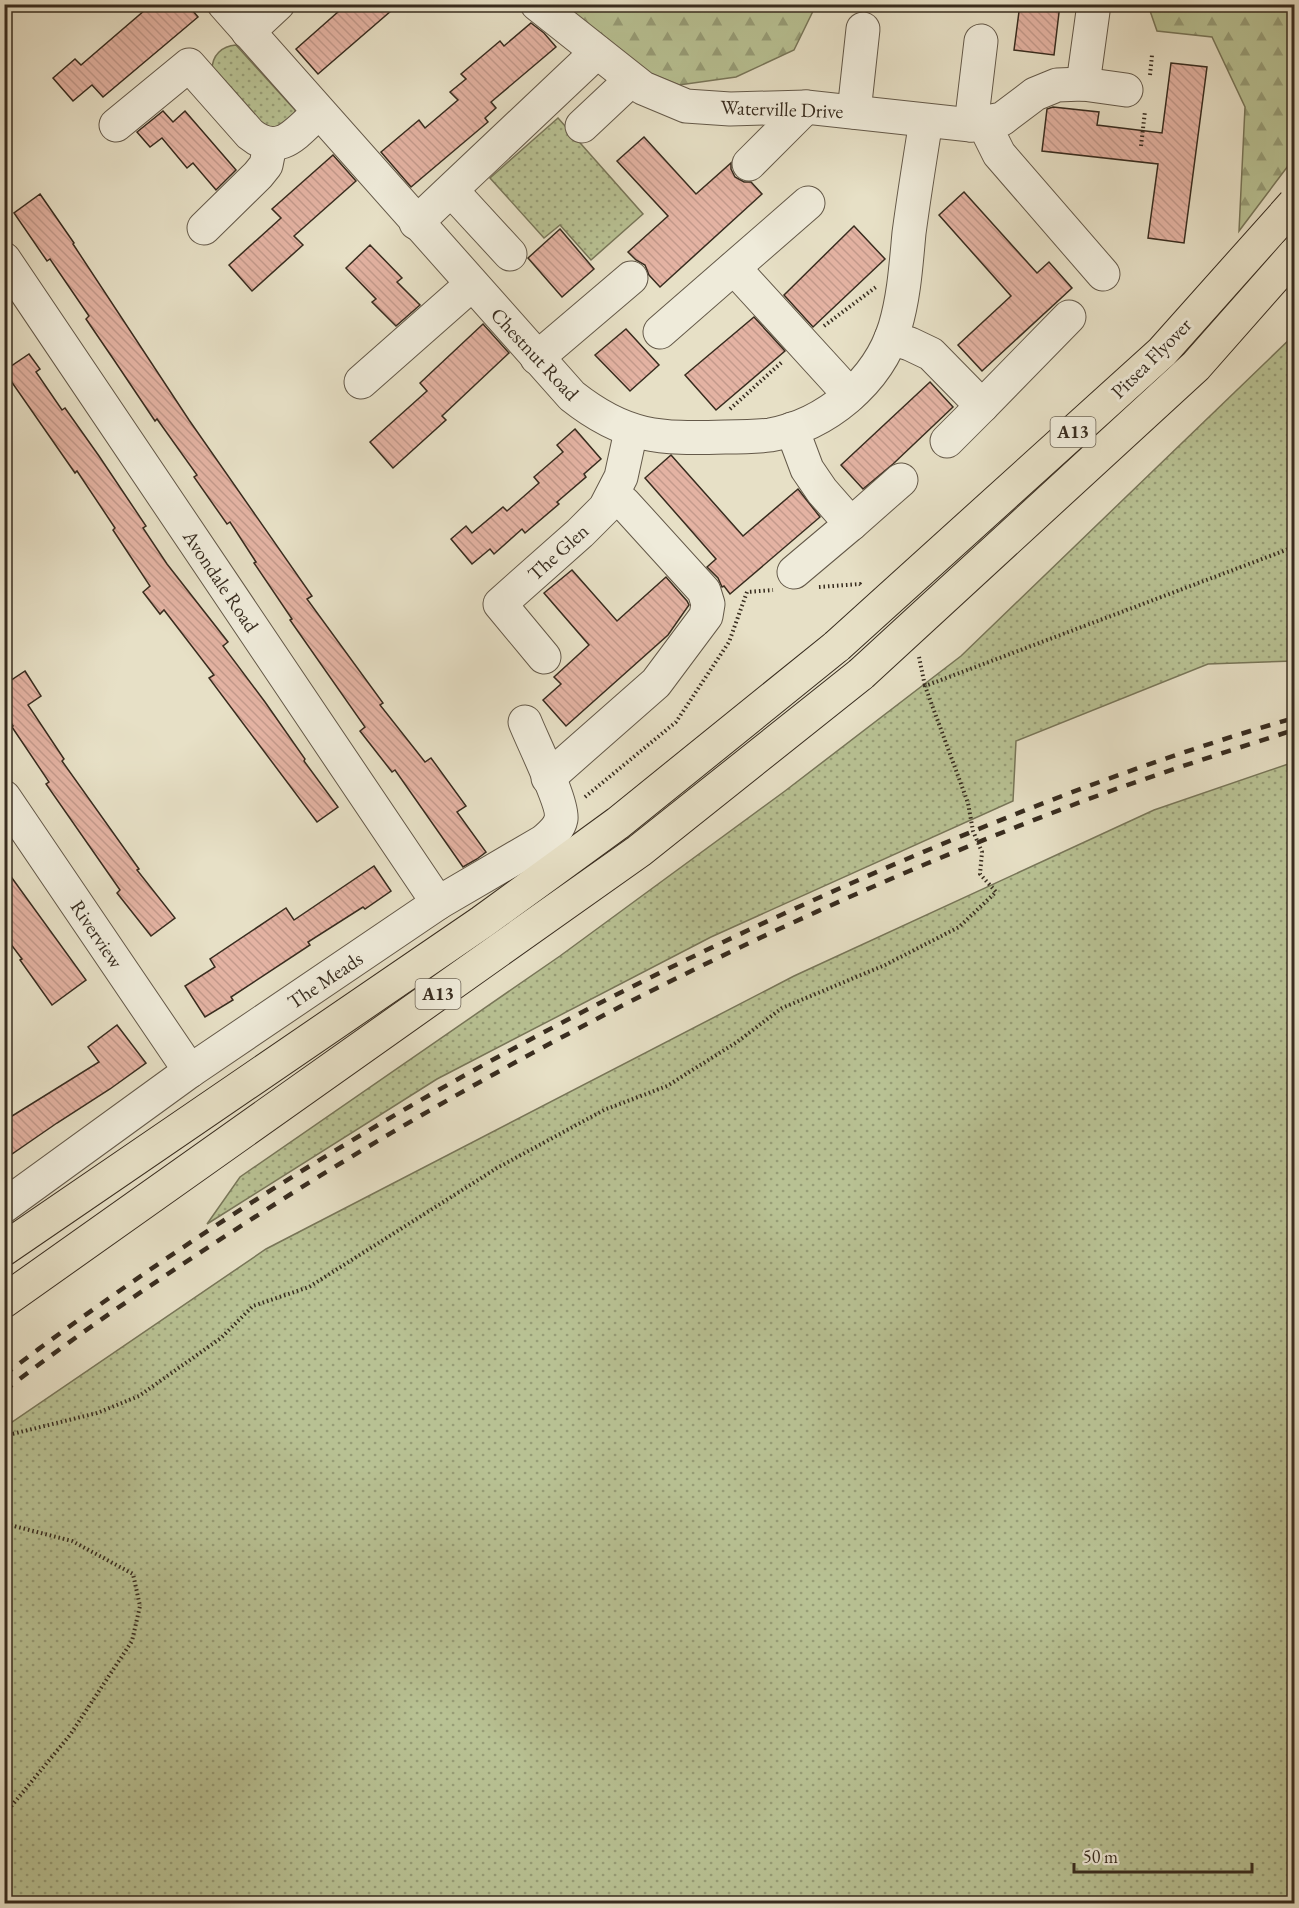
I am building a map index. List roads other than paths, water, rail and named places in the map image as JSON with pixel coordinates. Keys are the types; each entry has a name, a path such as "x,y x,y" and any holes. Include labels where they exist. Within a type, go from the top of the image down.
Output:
{"highway":[{"name":"Pitsea Flyover","path":"4,1250 482,922 591,843 734,732 837,646 1162,352 1294,204"},
{"name":"Pitsea Flyover","path":"4,1301 639,851 861,674 1196,366 1294,255"},
{"name":"A13","path":"1196,366 1294,268"}],"street":[{"name":"Chestnut Road","path":"224,4 318,113 572,396 605,420 631,431 656,436 696,438 769,435 792,429 833,409 850,395 879,362 891,338 900,309 926,121"},
{"path":"248,32 278,4"},
{"name":"Waterville Drive","path":"537,4 631,80 653,93 686,106 730,109 806,107 978,125 1002,119 1046,88 1057,85 1083,84 1140,92"},
{"path":"1083,84 1092,19"},
{"path":"854,112 863,29"},
{"path":"981,41 978,125 999,154 1103,274"},
{"path":"416,223 597,52"},
{"path":"116,125 197,58 250,134 259,141 270,145 288,140 318,113"},
{"path":"582,126 631,80"},
{"path":"749,164 806,107"},
{"path":"204,228 266,165 270,145"},
{"path":"452,191 510,254"},
{"path":"660,332 808,203"},
{"name":"Avondale Road","path":"4,259 438,903"},
{"path":"734,268 850,395"},
{"path":"537,358 631,278"},
{"path":"362,382 471,285"},
{"path":"947,441 1069,317"},
{"path":"891,338 931,354 982,406"},
{"path":"792,429 807,470 851,524"},
{"name":"The Glen","path":"544,657 500,604 587,527 605,507 621,477 631,431"},
{"path":"797,583 851,524 901,480"},
{"path":"525,722 548,778 656,683 706,616 708,604 704,591 624,502"},
{"name":"The Meads","path":"4,1206 190,1071 438,903 544,841 557,828 562,816 548,778"},
{"name":"Riverview","path":"4,797 190,1071"}],"railway":[{"path":"4,1375 99,1305 295,1175 499,1056 604,1001 816,899 992,823 1172,756 1294,718"},
{"path":"4,1391 147,1288 294,1192 477,1084 664,984 759,938 953,852 1112,791 1294,730"}]}
